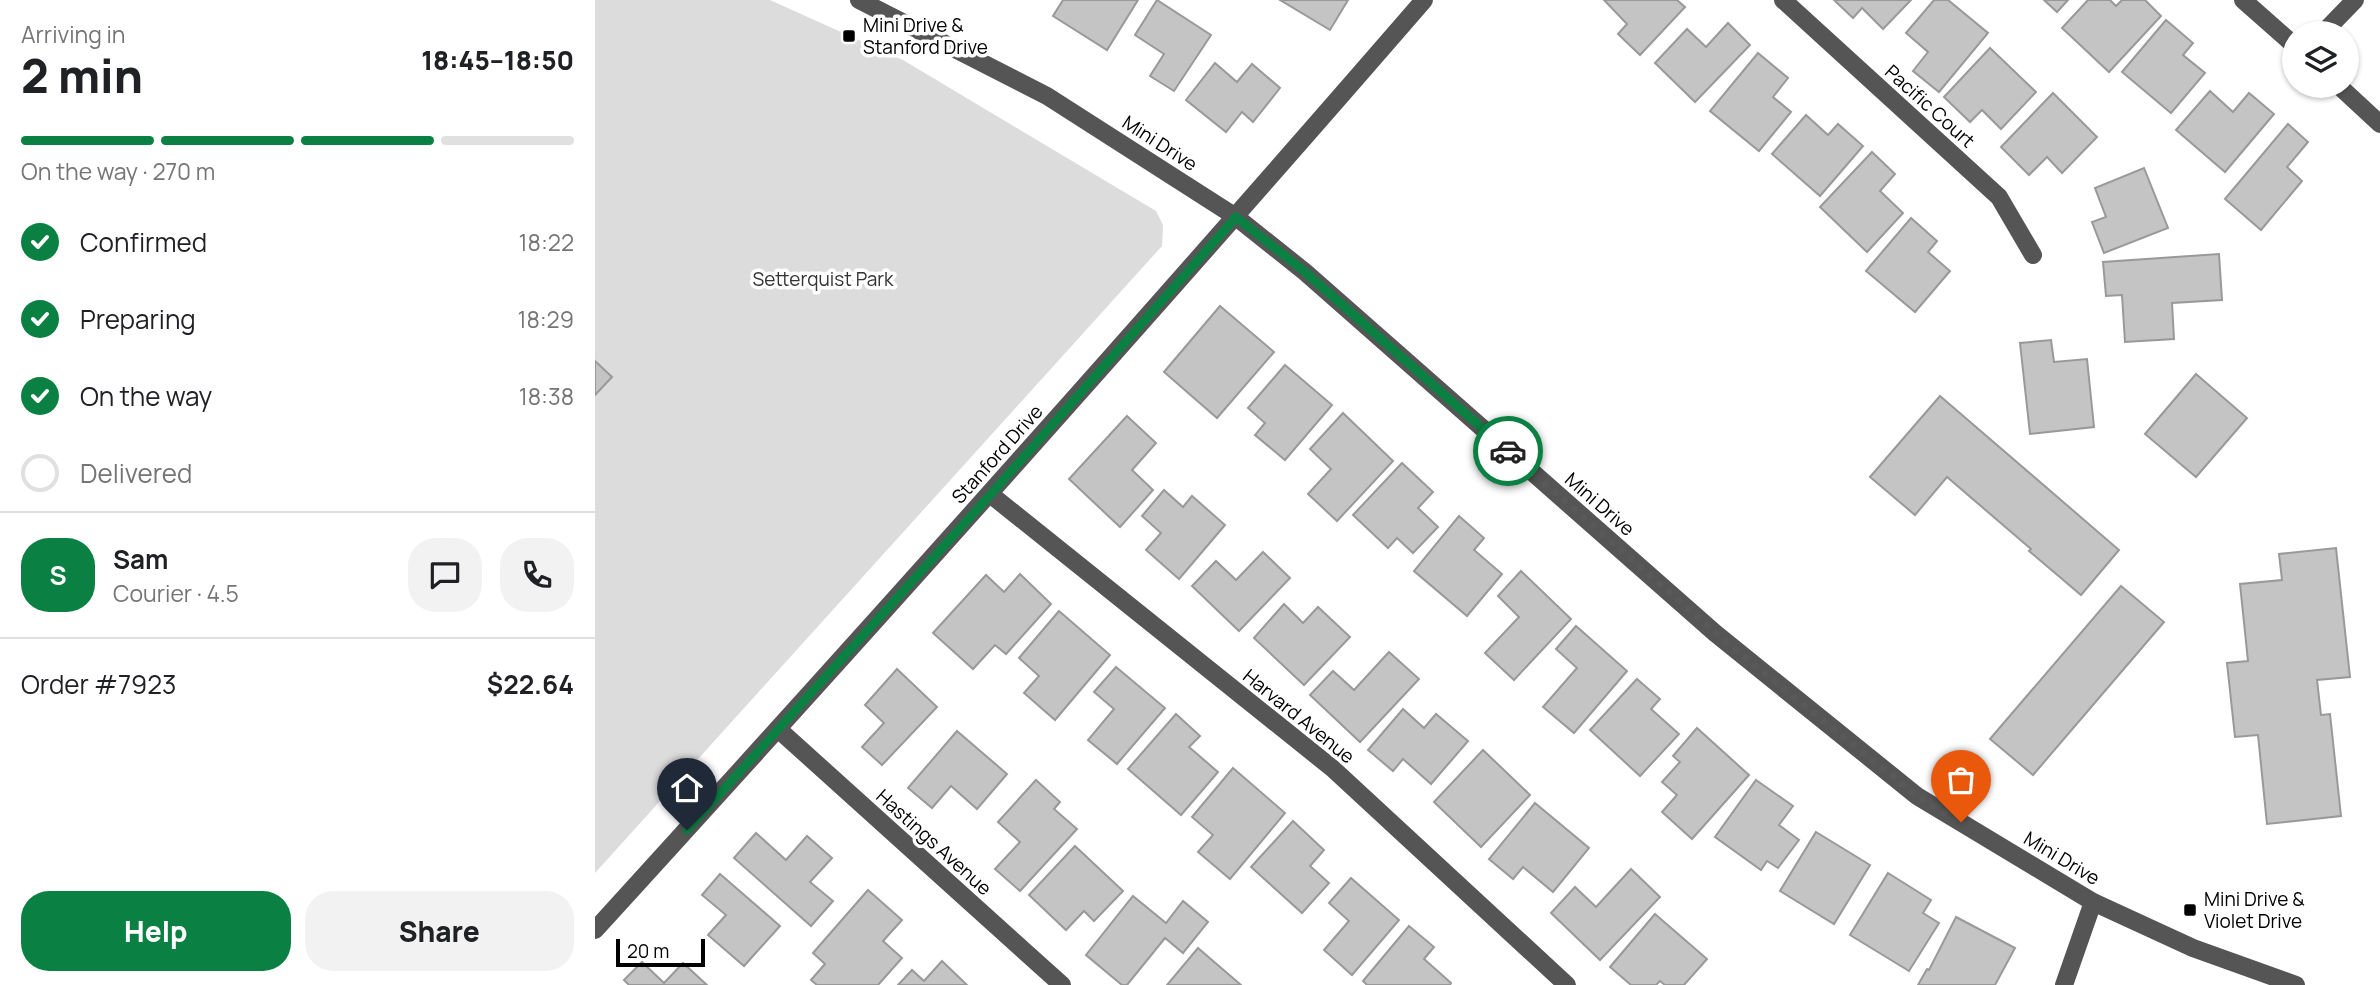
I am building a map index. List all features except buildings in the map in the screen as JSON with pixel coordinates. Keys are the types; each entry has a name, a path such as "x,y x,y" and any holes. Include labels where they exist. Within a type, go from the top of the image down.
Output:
{"street":[{"name":"Mini Drive","path":"859,0 1047,96 1236,217 1305,272 1715,633 1908,789 2093,902 2193,948 2296,985"},
{"name":"Stanford Drive","path":"595,930 991,494 1424,0"},
{"name":"Pacific Court","path":"1783,0 1999,197 2033,255"},
{"path":"2243,0 2282,34"},
{"path":"2335,21 2355,0"},
{"path":"2352,98 2380,124"},
{"name":"Harvard Avenue","path":"991,494 1332,768 1567,985"},
{"name":"Hastings Avenue","path":"778,729 1062,985"},
{"path":"2064,985 2093,902"}],"green space":[{"name":"Setterquist Park","path":"595,0 770,0 903,60 1156,211 1163,225 1162,246 595,873"}],"way so far":[{"path":"1508,451 1728,644 1917,796 1961,822"}],"place":[{"name":"Mini Drive & Stanford Drive","path":"849,36"},
{"name":"Mini Drive & Violet Drive","path":"2190,910"}],"route":[{"path":"687,830 991,494 1236,217 1305,272 1508,451"}]}
